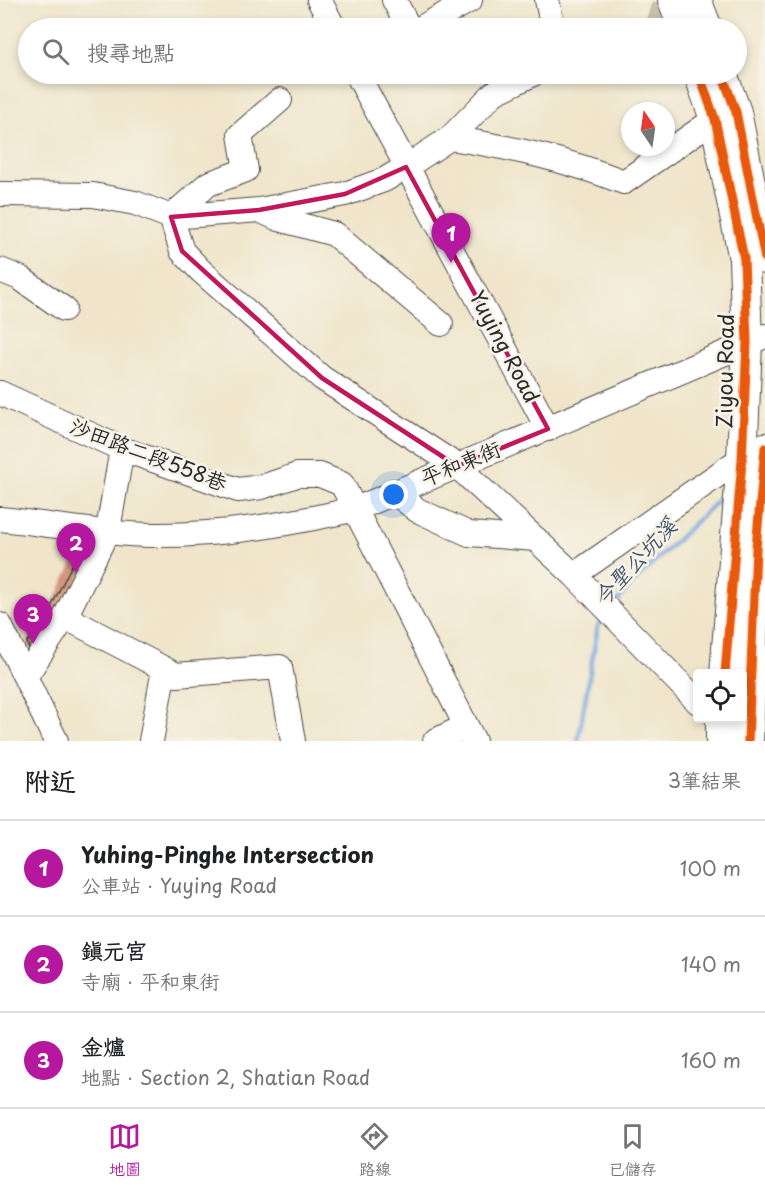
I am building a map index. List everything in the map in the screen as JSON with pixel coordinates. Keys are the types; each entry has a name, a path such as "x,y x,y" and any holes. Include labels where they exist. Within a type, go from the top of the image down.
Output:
{"main road":[{"path":"674,0 680,18"},
{"path":"696,0 703,18"},
{"name":"Ziyou Road","path":"703,84 715,119 744,259 756,339 753,454 756,548 748,741"},
{"path":"726,84 736,112 765,259"},
{"name":"Ziyou Road","path":"725,669 753,454"}],"street":[{"path":"319,0 329,18"},
{"path":"394,0 404,18"},
{"path":"438,18 470,0"},
{"name":"Yuying Road","path":"362,84 548,429"},
{"path":"0,194 93,195 135,203 171,217 259,210 345,194 384,180 406,167 450,138 494,93 512,84"},
{"path":"171,217 208,184 246,170 240,135 280,100"},
{"path":"450,138 512,148 573,162 624,182 715,119"},
{"path":"259,210 279,219 334,234 441,324"},
{"path":"171,217 182,251 322,378 457,466 574,574 693,697"},
{"path":"0,270 20,278 64,309"},
{"name":"平和東街","path":"0,519 150,535 210,532 305,520 356,509 393,491 548,429 756,339"},
{"name":"沙田路二段558巷","path":"0,393 122,449 238,490 262,487 297,475 320,475 342,483 470,733"},
{"path":"574,574 753,454 765,439"},
{"path":"25,676 65,617 108,530 122,449"},
{"path":"393,491 417,510 469,534 536,539"},
{"path":"65,617 177,675 280,667 293,741"},
{"path":"0,625 56,741"},
{"path":"151,741 164,669"},
{"path":"435,741 470,733"}],"highlighted area":[{"path":"406,167 548,429 457,466 322,378 182,251 171,217 259,210 345,194"}],"building":[{"path":"76,557 88,562 56,627 44,621"},
{"path":"31,638 38,639 29,650 27,642"}],"waterway":[{"name":"今聖公坑溪","path":"613,607 629,587 717,501 730,495"},
{"name":"今聖公坑溪","path":"578,741 598,626 604,618"}],"tunnel":[{"path":"659,18 667,0"}],"cycle path":[{"path":"703,84 715,119 744,259 747,342 742,460 725,669"},
{"path":"726,84 736,112 765,259"},
{"path":"748,741 756,548 765,448"}],"place":[{"name":"Yuhing-Pinghe Intersection","path":"451,263"},
{"name":"鎮元宮","path":"76,573"},
{"name":"金爐","path":"33,644"}]}
